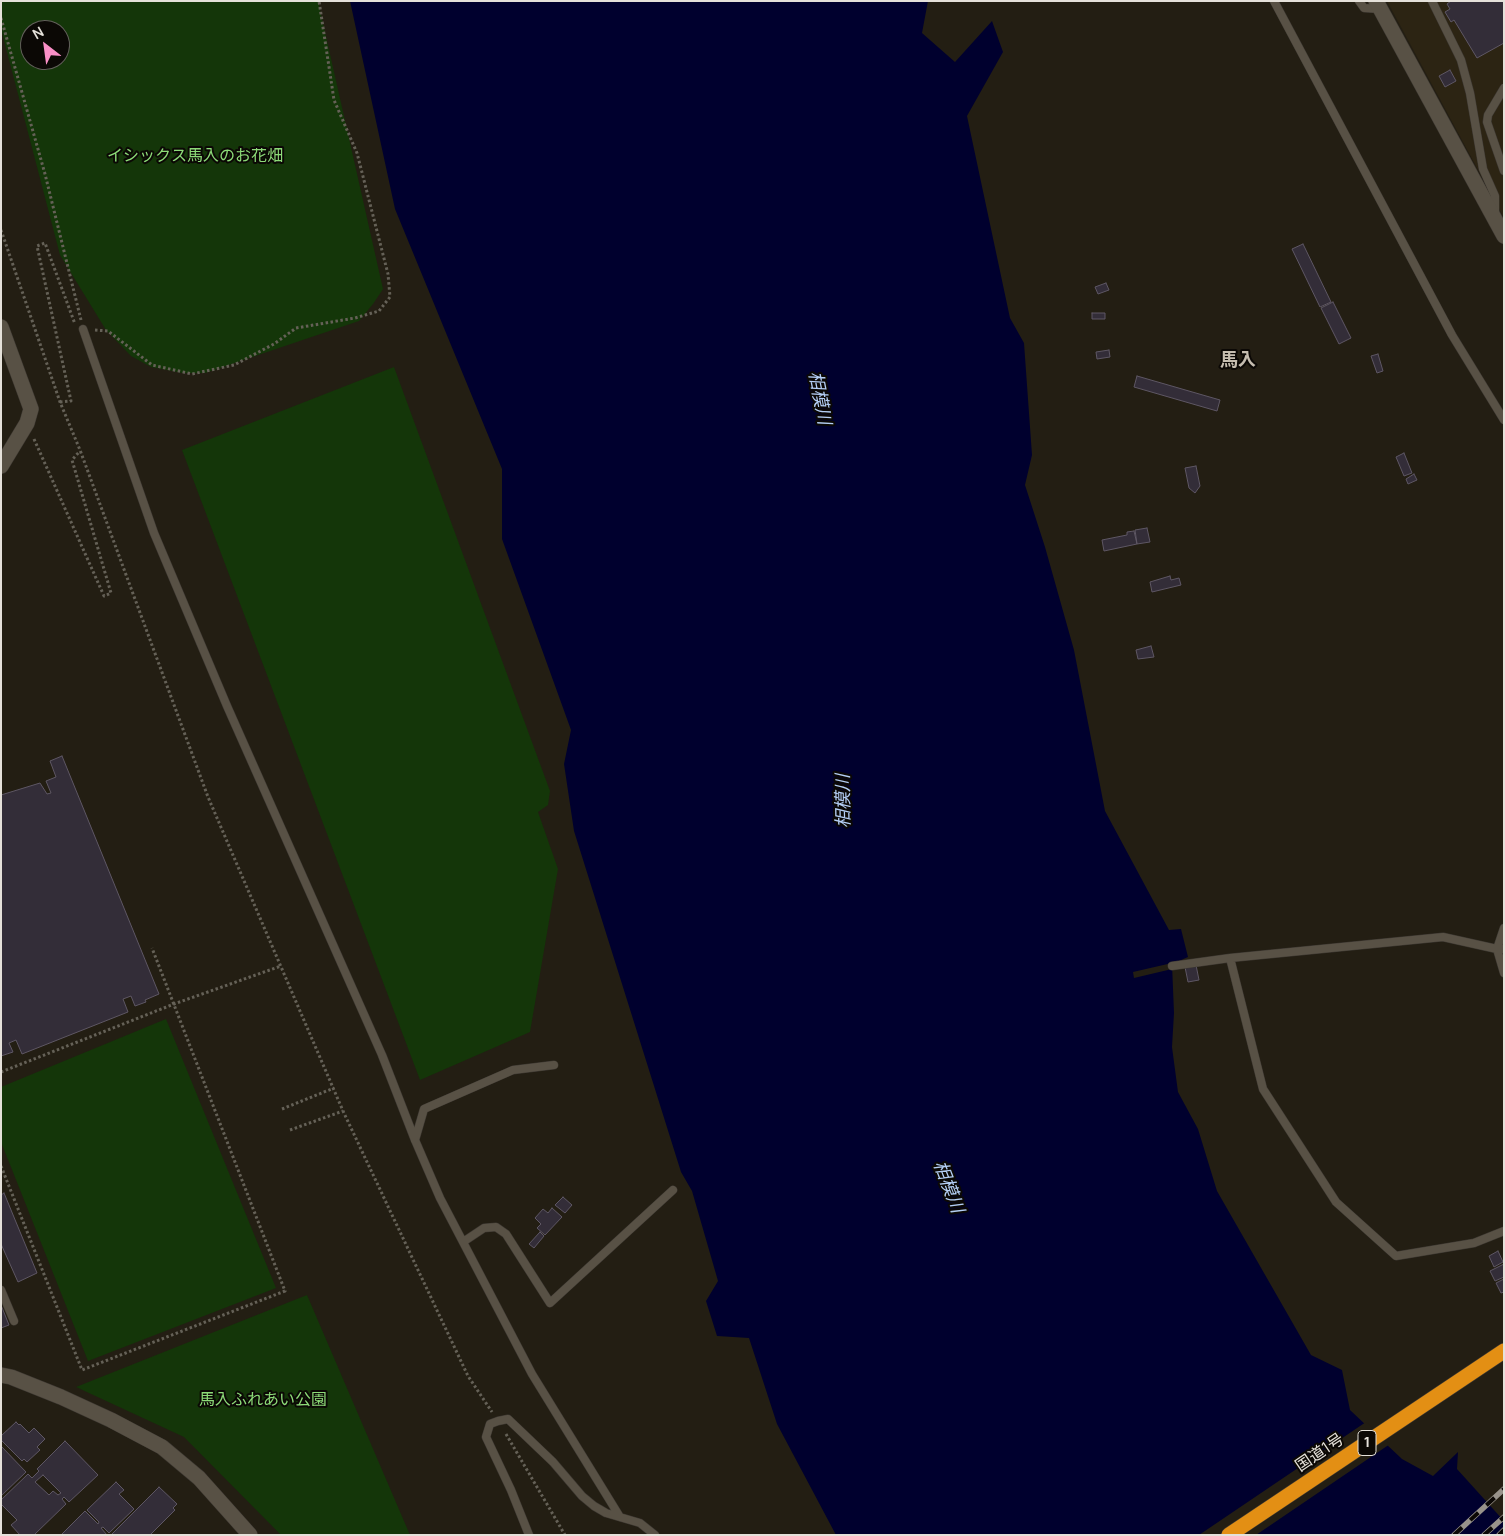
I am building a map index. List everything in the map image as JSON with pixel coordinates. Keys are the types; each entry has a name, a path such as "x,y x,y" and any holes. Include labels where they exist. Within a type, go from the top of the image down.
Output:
{"highway":[{"name":"国道1号","path":"1230,1535 1504,1351"}],"street":[{"path":"1378,5 1504,236"},
{"path":"1,327 31,409 27,423 1,466"},
{"path":"1,1375 11,1377 70,1401 111,1420 162,1448 199,1478 250,1535"}],"lane":[{"path":"1274,1 1452,335 1504,420"},
{"path":"1359,1 1364,8 1378,5"},
{"path":"1432,1 1461,60 1483,169 1495,196 1494,219"},
{"path":"1504,88 1488,116 1487,122 1504,171"},
{"path":"1475,123 1487,122"},
{"path":"80,329 154,533 227,706 382,1055 440,1198 532,1374 620,1517"},
{"path":"1504,928 1501,949 1504,973"},
{"path":"1172,966 1230,958 1443,937 1501,949"},
{"path":"1230,958 1262,1089 1336,1202 1396,1256 1474,1243 1504,1231"},
{"path":"415,1140 424,1109 513,1070 554,1065"},
{"path":"463,1242 484,1228 496,1227 506,1234 550,1303 673,1190"},
{"path":"1,1290 14,1321"},
{"path":"529,1535 511,1490 486,1437 490,1424 498,1421 508,1420 554,1462 582,1496 594,1506 606,1513 640,1523 655,1535"}],"path":[{"path":"92,330 108,331 152,366 192,374 234,365 274,344 296,328 355,318 379,310 390,297 388,274 357,153 334,100 319,1"},
{"path":"1,18 45,174 80,329"},
{"path":"1,230 60,402 80,450 208,798 343,1111 468,1376 498,1421 565,1535"},
{"path":"60,402 71,401 37,246 45,243 80,329"},
{"path":"27,423 104,596 111,593 72,460 80,450"},
{"path":"1,1166 82,1370 285,1291 152,948"},
{"path":"1,1072 174,1004 281,966"},
{"path":"282,1109 334,1088"},
{"path":"290,1130 343,1111"}],"shaded area":[{"path":"1387,1 1504,1 1504,218"}],"green space":[{"name":"イシックス馬入のお花畑","path":"1,1 318,1 383,289 359,321 205,373 183,373 151,367 131,356 106,330 60,255 1,29"},
{"path":"394,367 550,791 548,805 538,812 558,869 530,1032 420,1080 182,450"},
{"path":"166,1019 276,1288 88,1361 1,1142 1,1087"},
{"name":"馬入ふれあい公園","path":"307,1295 410,1535 281,1535 184,1437 76,1387"}],"water":[{"name":"相模川","path":"350,1 928,1 922,33 955,62 992,21 1003,52 967,116 1010,318 1024,343 1032,455 1025,485 1045,547 1074,650 1105,811 1169,930 1181,929 1188,957 1172,964 1174,1013 1172,1047 1178,1092 1198,1129 1217,1191 1311,1355 1342,1370 1350,1410 1402,1459 1433,1476 1458,1452 1457,1469 1504,1521 1504,1535 836,1535 777,1424 749,1338 717,1336 706,1301 718,1281 692,1191 681,1172 574,831 564,764 571,730 502,539 502,469 395,209"}],"pier":[{"path":"1172,963 1172,969 1134,978 1133,972"},
{"path":"1366,1422 1390,1444 1256,1535 1199,1535"}],"building":[{"path":"1451,1 1504,1 1504,43 1477,58 1454,20 1451,22 1445,12 1450,9 1447,4"},
{"path":"1450,70 1456,81 1445,87 1439,76"},
{"path":"1303,244 1331,302 1320,307 1292,249"},
{"path":"1106,283 1109,290 1098,294 1095,287"},
{"path":"1333,302 1351,338 1339,344 1321,308"},
{"path":"1092,313 1105,313 1105,319 1092,319"},
{"path":"1109,350 1110,357 1097,359 1096,352"},
{"path":"1378,354 1383,371 1377,373 1371,356"},
{"path":"1137,376 1220,400 1217,411 1134,387"},
{"path":"1404,453 1412,473 1404,476 1396,457"},
{"path":"1196,466 1200,486 1195,493 1189,488 1185,468"},
{"path":"1414,474 1417,480 1408,484 1406,479"},
{"path":"1147,528 1150,542 1137,544 1135,530"},
{"path":"1134,531 1137,544 1104,551 1102,540 1127,535 1127,532"},
{"path":"1170,576 1171,580 1179,578 1181,585 1152,592 1150,582"},
{"path":"1151,646 1154,657 1138,659 1136,650"},
{"path":"62,756 159,994 135,1006 131,996 123,999 128,1012 22,1054 16,1040 9,1043 13,1052 1,1056 1,795 40,783 47,794 51,793 46,781 56,777 50,761"},
{"path":"1196,965 1199,980 1188,982 1185,967"},
{"path":"4,1193 37,1273 18,1282 1,1244 1,1195"},
{"path":"563,1197 572,1205 565,1213 555,1205"},
{"path":"552,1208 562,1217 545,1235 537,1228 541,1224 535,1218 543,1209 548,1213"},
{"path":"540,1232 544,1236 534,1248 529,1244"},
{"path":"1498,1251 1503,1262 1494,1267 1489,1256"},
{"path":"1504,1264 1504,1277 1495,1281 1490,1271"},
{"path":"1504,1279 1504,1292 1501,1293 1496,1283"},
{"path":"1,1305 9,1325 1,1328"},
{"path":"16,1422 29,1433 34,1428 45,1439 37,1447 40,1450 27,1462 24,1459 22,1461 1,1440 1,1436"},
{"path":"65,1441 98,1475 69,1502 64,1497 62,1499 66,1504 34,1535 20,1535 11,1525 17,1520 1,1504 1,1500 28,1474 32,1478 39,1471 37,1469","holes":["43,1475 61,1493 58,1495 53,1491 49,1495 35,1482"]},
{"path":"1,1446 26,1472 1,1496"},
{"path":"116,1482 124,1490 119,1494 134,1509 109,1533 103,1527 101,1528 107,1535 61,1535 85,1511 98,1524 99,1522 87,1510"},
{"path":"159,1487 177,1504 173,1508 175,1510 150,1535 111,1535"}],"railway":[{"path":"1454,1535 1504,1489"},
{"path":"1484,1535 1504,1517"},
{"path":"1499,1535 1504,1530"}],"district":[{"name":"馬入","path":"1238,361"}]}
